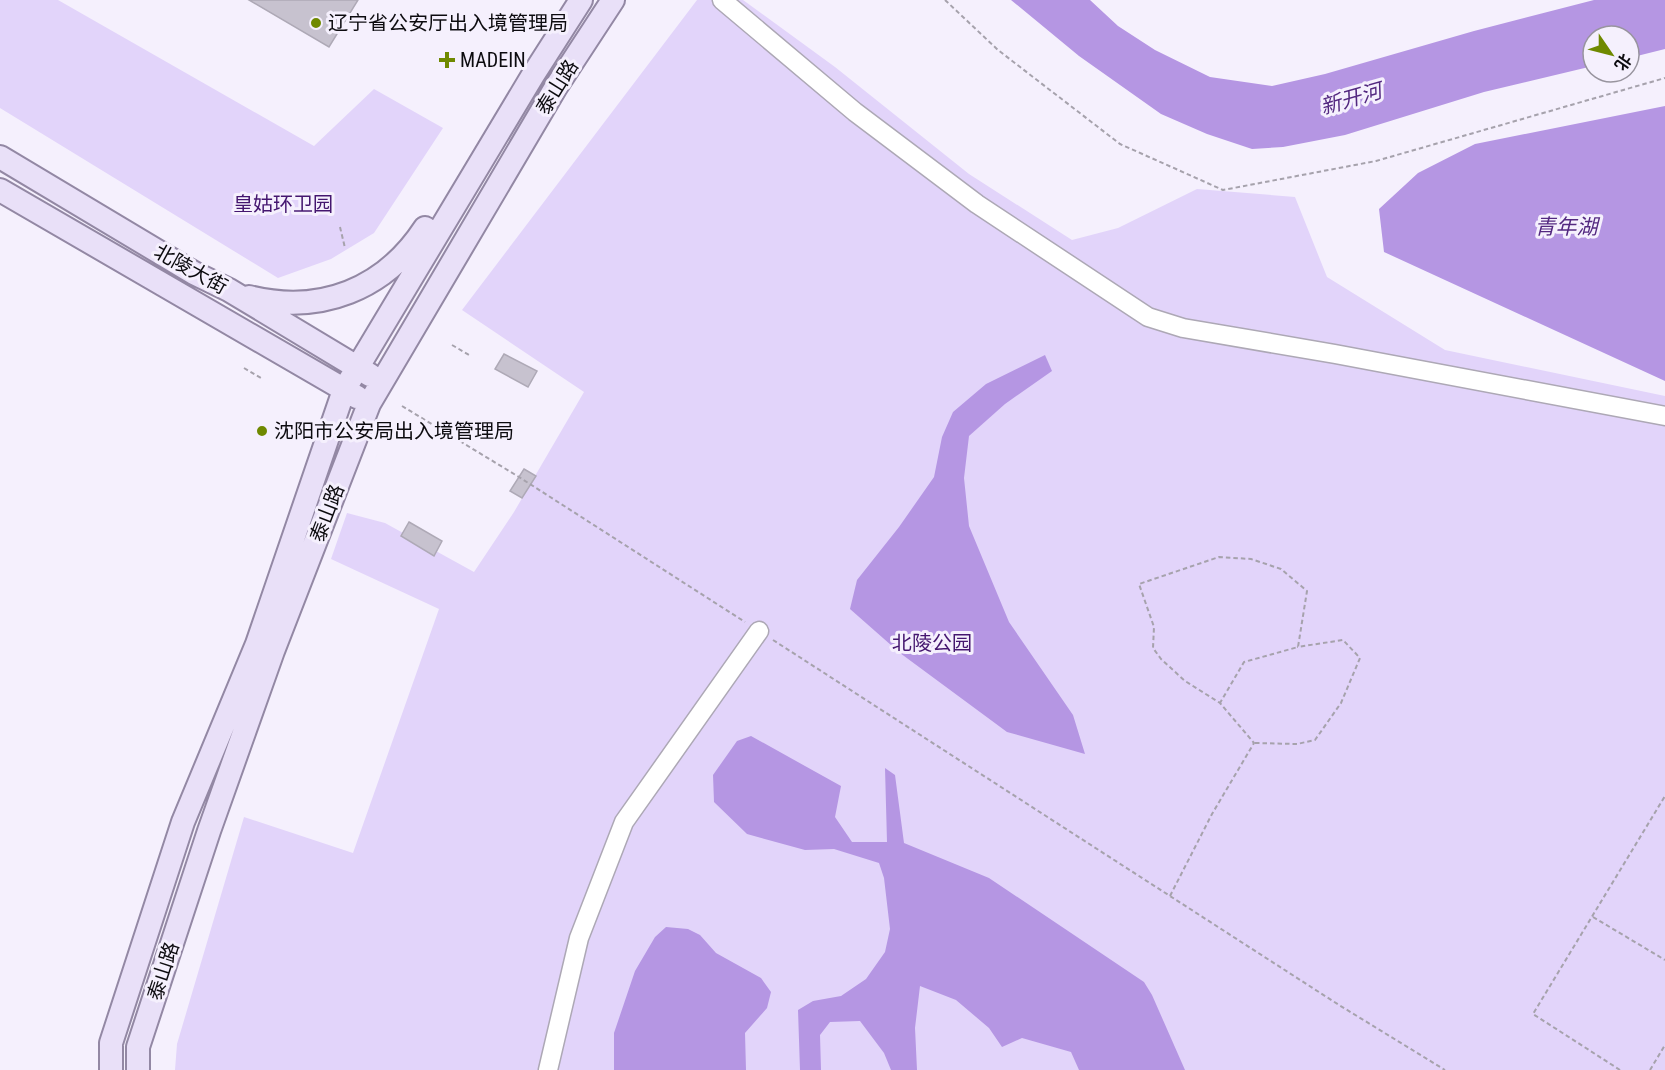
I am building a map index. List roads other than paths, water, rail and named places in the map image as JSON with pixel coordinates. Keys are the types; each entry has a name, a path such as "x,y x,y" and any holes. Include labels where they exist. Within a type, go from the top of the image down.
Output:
{"main road":[{"name":"泰山路","path":"111,1070 111,1043 183,822 257,644 344,390 533,75 581,0"},
{"name":"泰山路","path":"138,1070 138,1047 209,831 273,651 369,404 556,87 613,0"},
{"path":"229,290 270,301 305,302 333,298 377,278 411,249 480,134 533,75"},
{"name":"北陵大街","path":"0,157 194,273 229,290 381,382"},
{"name":"北陵大街","path":"0,190 369,404"}],"street":[{"path":"722,0 855,112 977,204 1148,317 1183,328 1665,416"},
{"path":"548,1070 579,938 624,822 759,631"}],"water":[{"name":"新开河","path":"1011,0 1090,0 1118,26 1155,50 1210,77 1272,86 1325,74 1474,31 1594,0 1665,0 1665,49 1641,55 1641,24 1581,24 1581,69 1484,92 1345,135 1283,147 1252,149 1207,134 1161,114 1079,56"},
{"name":"青年湖","path":"1665,106 1665,381 1384,252 1379,209 1418,173 1475,144"},
{"path":"1045,355 1052,371 1005,404 969,436 964,478 969,526 1009,622 1073,715 1085,754 1007,732 900,653 850,609 857,580 899,527 934,477 942,437 953,412 986,384"},
{"path":"751,736 841,786 835,817 852,842 887,842 885,768 895,775 904,843 989,878 1144,982 1185,1070 1079,1070 1071,1052 1022,1038 1002,1047 989,1028 956,1000 920,986 915,1028 917,1070 891,1070 884,1053 860,1021 830,1022 820,1035 821,1070 800,1070 798,1010 813,1001 841,996 866,979 885,952 890,929 884,878 879,863 834,849 805,850 747,834 714,802 713,775 737,741"},
{"path":"666,927 688,929 700,935 716,953 761,978 771,992 767,1008 745,1033 746,1070 614,1070 614,1033 635,971 655,937"}],"place":[{"name":"辽宁省公安厅出入境管理局","path":"316,23"},
{"name":"MADEIN","path":"447,60"},
{"name":"沈阳市公安局出入境管理局","path":"262,431"}],"park label":[{"name":"皇姑环卫园","path":"283,204"},
{"name":"北陵公园","path":"932,643"}]}
